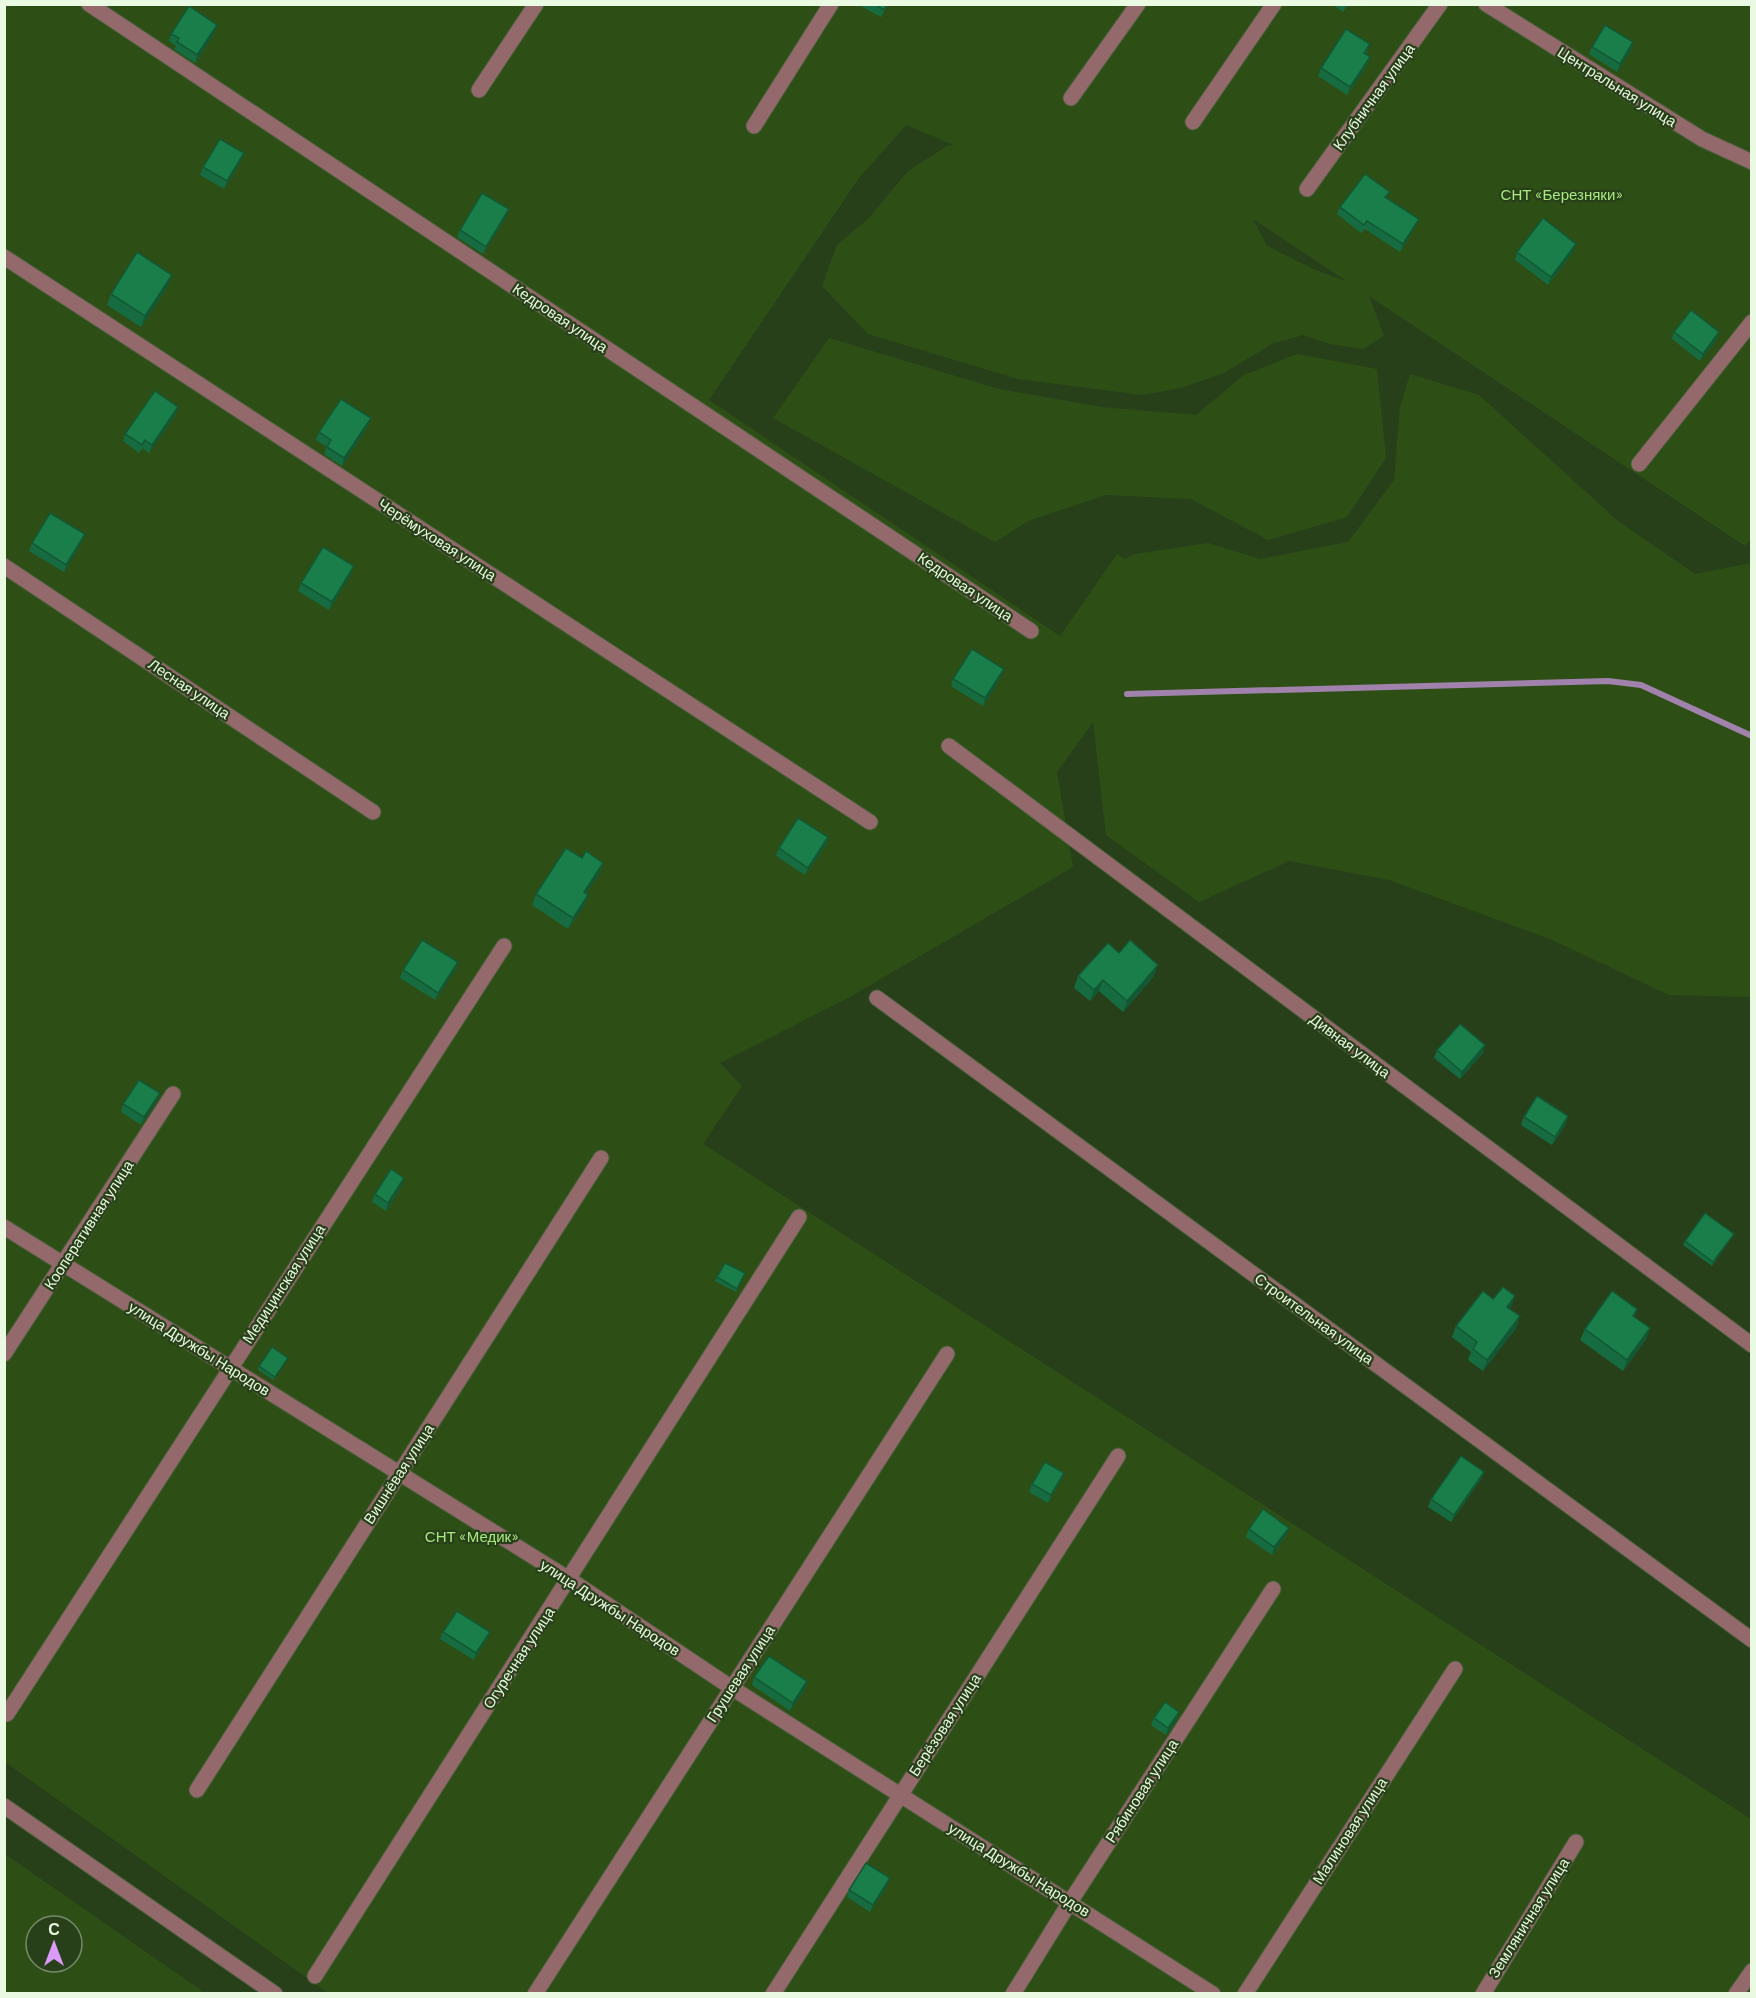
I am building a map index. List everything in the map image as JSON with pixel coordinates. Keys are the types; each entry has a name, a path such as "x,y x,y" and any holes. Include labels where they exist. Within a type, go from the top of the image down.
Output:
{"street":[{"name":"Кедровая улица","path":"89,4 1031,631"},
{"path":"479,90 536,4"},
{"path":"754,126 831,4"},
{"path":"1071,98 1138,4"},
{"path":"1193,122 1274,4"},
{"name":"Клубничная улица","path":"1307,189 1440,4"},
{"name":"Центральная улица","path":"1486,4 1702,139 1752,162"},
{"name":"Черёмуховая улица","path":"4,257 870,822"},
{"path":"1639,464 1752,321"},
{"name":"Лесная улица","path":"4,566 373,812"},
{"name":"Дивная улица","path":"949,746 1752,1345"},
{"name":"Медицинская улица","path":"7,1714 504,946"},
{"name":"Строительная улица","path":"877,998 1752,1640"},
{"name":"Кооперативная улица","path":"4,1354 64,1265 173,1094"},
{"name":"Вишнёвая улица","path":"197,1790 601,1158"},
{"name":"Огуречная улица","path":"315,1976 799,1217"},
{"name":"улица Дружбы Народов","path":"4,1227 569,1579 732,1688 1213,1994"},
{"name":"Грушевая улица","path":"535,1994 947,1354"},
{"name":"Берёзовая улица","path":"773,1994 1118,1456"},
{"name":"Рябиновая улица","path":"1013,1994 1273,1589"},
{"name":"Малиновая улица","path":"1245,1994 1455,1669"},
{"path":"4,1806 275,1994"},
{"name":"Земляничная улица","path":"1483,1994 1576,1842"},
{"path":"1736,1994 1752,1971"}],"green space":[{"name":"СНТ «Медик»","path":"5,5 1751,5 1752,537 1745,546 1369,296 1384,336 1363,349 1330,344 1303,335 1272,344 1224,373 1181,388 1142,395 1018,379 868,334 822,286 837,245 868,219 908,171 947,146 954,145 906,125 859,178 709,400 1060,636 1117,554 1125,559 1135,554 1208,543 1260,559 1348,542 1394,480 1400,407 1410,374 1479,395 1618,521 1695,574 1751,563 1751,997 1669,995 1550,939 1389,880 1289,861 1199,902 1106,835 1093,722 1057,772 1073,867 848,998 720,1063 742,1086 703,1144 1751,1819 1751,1993 328,1993 5,1762","holes":["1253,219 1345,280 1313,269 1267,246"]},
{"path":"829,338 999,389 1102,407 1196,415 1244,375 1297,354 1377,369 1386,458 1347,517 1268,540 1191,499 1106,495 1028,521 995,542 773,418"},
{"path":"5,1854 205,1993 5,1993"}],"building":[{"path":"874,4 887,4 884,10"},
{"path":"189,6 217,25 197,55 177,42 179,38 171,34"},
{"path":"1605,25 1633,42 1620,64 1592,47"},
{"path":"1346,29 1370,44 1364,53 1370,57 1350,87 1321,68"},
{"path":"220,139 244,153 227,181 203,167"},
{"path":"1365,174 1390,192 1385,197 1419,219 1403,244 1367,221 1364,225 1340,207"},
{"path":"482,193 509,209 486,247 460,230"},
{"path":"1543,218 1576,244 1551,277 1517,252"},
{"path":"137,252 172,275 145,316 111,294"},
{"path":"1691,310 1719,332 1703,354 1674,332"},
{"path":"155,391 178,407 152,445 145,440 142,445 125,434"},
{"path":"341,399 371,418 344,458 327,447 331,440 319,432"},
{"path":"50,513 85,534 66,565 32,543"},
{"path":"323,547 354,566 332,602 301,583"},
{"path":"972,649 1004,669 985,698 953,679"},
{"path":"798,818 828,837 808,868 779,848"},
{"path":"566,848 582,858 586,851 603,863 584,892 588,895 573,918 536,894"},
{"path":"422,940 458,962 438,993 403,970"},
{"path":"1130,940 1158,965 1127,1001 1103,980 1094,990 1078,976 1108,943 1119,953"},
{"path":"1460,1024 1485,1045 1462,1072 1437,1050"},
{"path":"139,1080 160,1093 144,1117 123,1104"},
{"path":"1537,1096 1568,1116 1555,1137 1524,1117"},
{"path":"391,1169 404,1178 388,1203 375,1194"},
{"path":"1705,1213 1734,1234 1713,1262 1685,1241"},
{"path":"725,1263 745,1273 737,1289 717,1277"},
{"path":"1503,1287 1515,1296 1507,1307 1520,1316 1487,1360 1473,1349 1477,1342 1456,1326 1483,1291 1493,1299"},
{"path":"1612,1291 1637,1309 1633,1316 1650,1328 1627,1360 1585,1329"},
{"path":"272,1347 288,1358 275,1377 259,1366"},
{"path":"1461,1456 1484,1472 1454,1515 1431,1499"},
{"path":"1045,1462 1064,1473 1051,1495 1032,1484"},
{"path":"1263,1509 1289,1528 1274,1547 1249,1529"},
{"path":"457,1611 490,1632 476,1653 443,1632"},
{"path":"769,1656 807,1681 793,1703 754,1677"},
{"path":"1165,1702 1179,1712 1168,1728 1154,1718"},
{"path":"866,1863 890,1878 873,1905 849,1890"}],"waterway":[{"path":"1127,694 1608,681 1641,685 1752,736"}],"park label":[{"name":"СНТ «Березняки»","path":"1562,195"}]}
